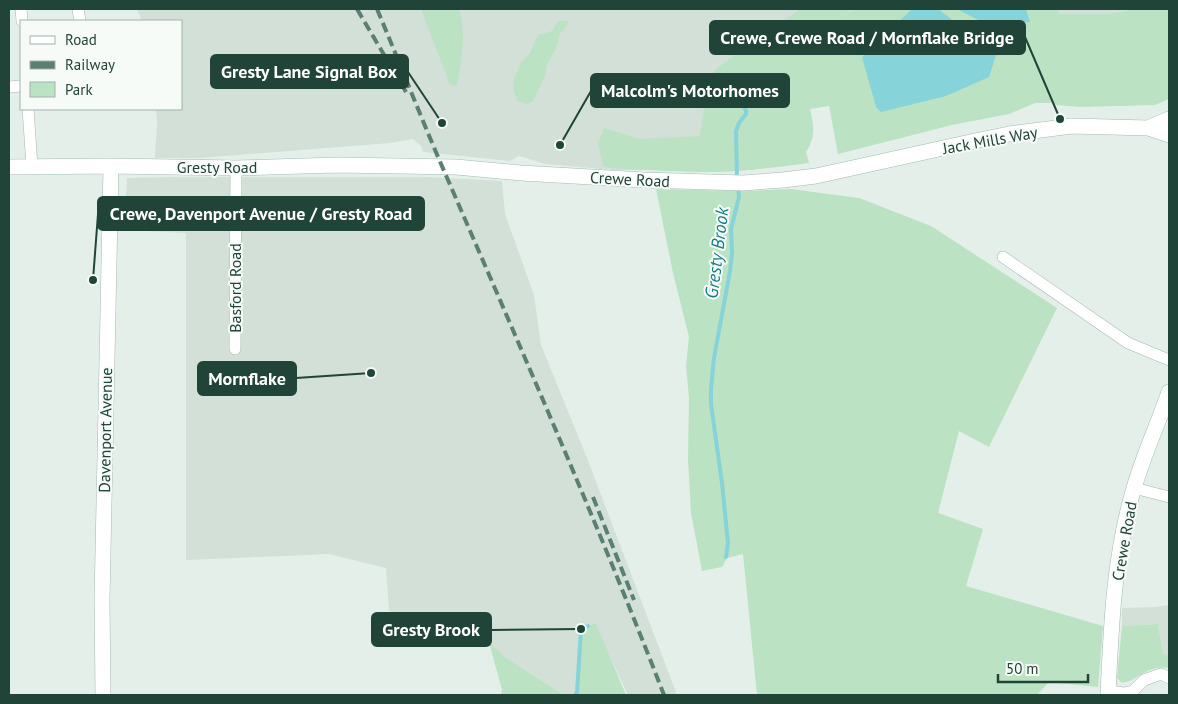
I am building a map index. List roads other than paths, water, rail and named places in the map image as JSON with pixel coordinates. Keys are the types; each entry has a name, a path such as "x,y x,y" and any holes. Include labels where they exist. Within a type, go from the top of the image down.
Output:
{"main road":[{"name":"Jack Mills Way","path":"1148,128 1169,119"},
{"name":"Jack Mills Way","path":"834,173 1009,134 1072,126 1148,128 1169,135"},
{"name":"Gresty Road","path":"9,167 236,168 338,165 424,166"},
{"name":"Davenport Avenue","path":"103,695 101,649 102,581 111,166"},
{"name":"Crewe Road","path":"424,166 644,180 738,183 783,180 834,173"},
{"name":"Crewe Road","path":"1108,693 1116,576 1122,541 1134,488 1169,392"}],"street":[{"path":"28,110 32,166"},
{"name":"Basford Road","path":"235,349 236,168"},
{"path":"1003,257 1128,343 1169,360"},
{"path":"1134,488 1169,497"},
{"path":"1108,693 1133,693 1144,680 1161,674 1169,678"}],"water":[{"path":"912,9 938,9 967,31 1002,36 989,77 946,96 881,112 876,107 862,57"},
{"path":"957,9 1026,9 1030,22 986,24"}],"waterway":[{"name":"Gresty Brook","path":"731,77 746,111 736,131 737,178"},
{"name":"Gresty Brook","path":"726,557 728,543 711,404 711,389 714,358 730,271 732,253 731,229 739,197 738,188"},
{"name":"Gresty Brook","path":"575,695 577,693 581,629 588,626"}],"railway":[{"path":"357,9 406,92"},
{"path":"377,9 439,159 586,501 664,695"},
{"path":"593,497 634,600"}],"place":[{"name":"Crewe, Crewe Road / Mornflake Bridge","path":"1060,119"},
{"name":"Gresty Lane Signal Box","path":"442,123"},
{"name":"Malcolm's Motorhomes","path":"560,145"},
{"name":"Crewe, Davenport Avenue / Gresty Road","path":"93,280"},
{"name":"Mornflake","path":"371,373"},
{"name":"Gresty Brook","path":"581,629"}]}
